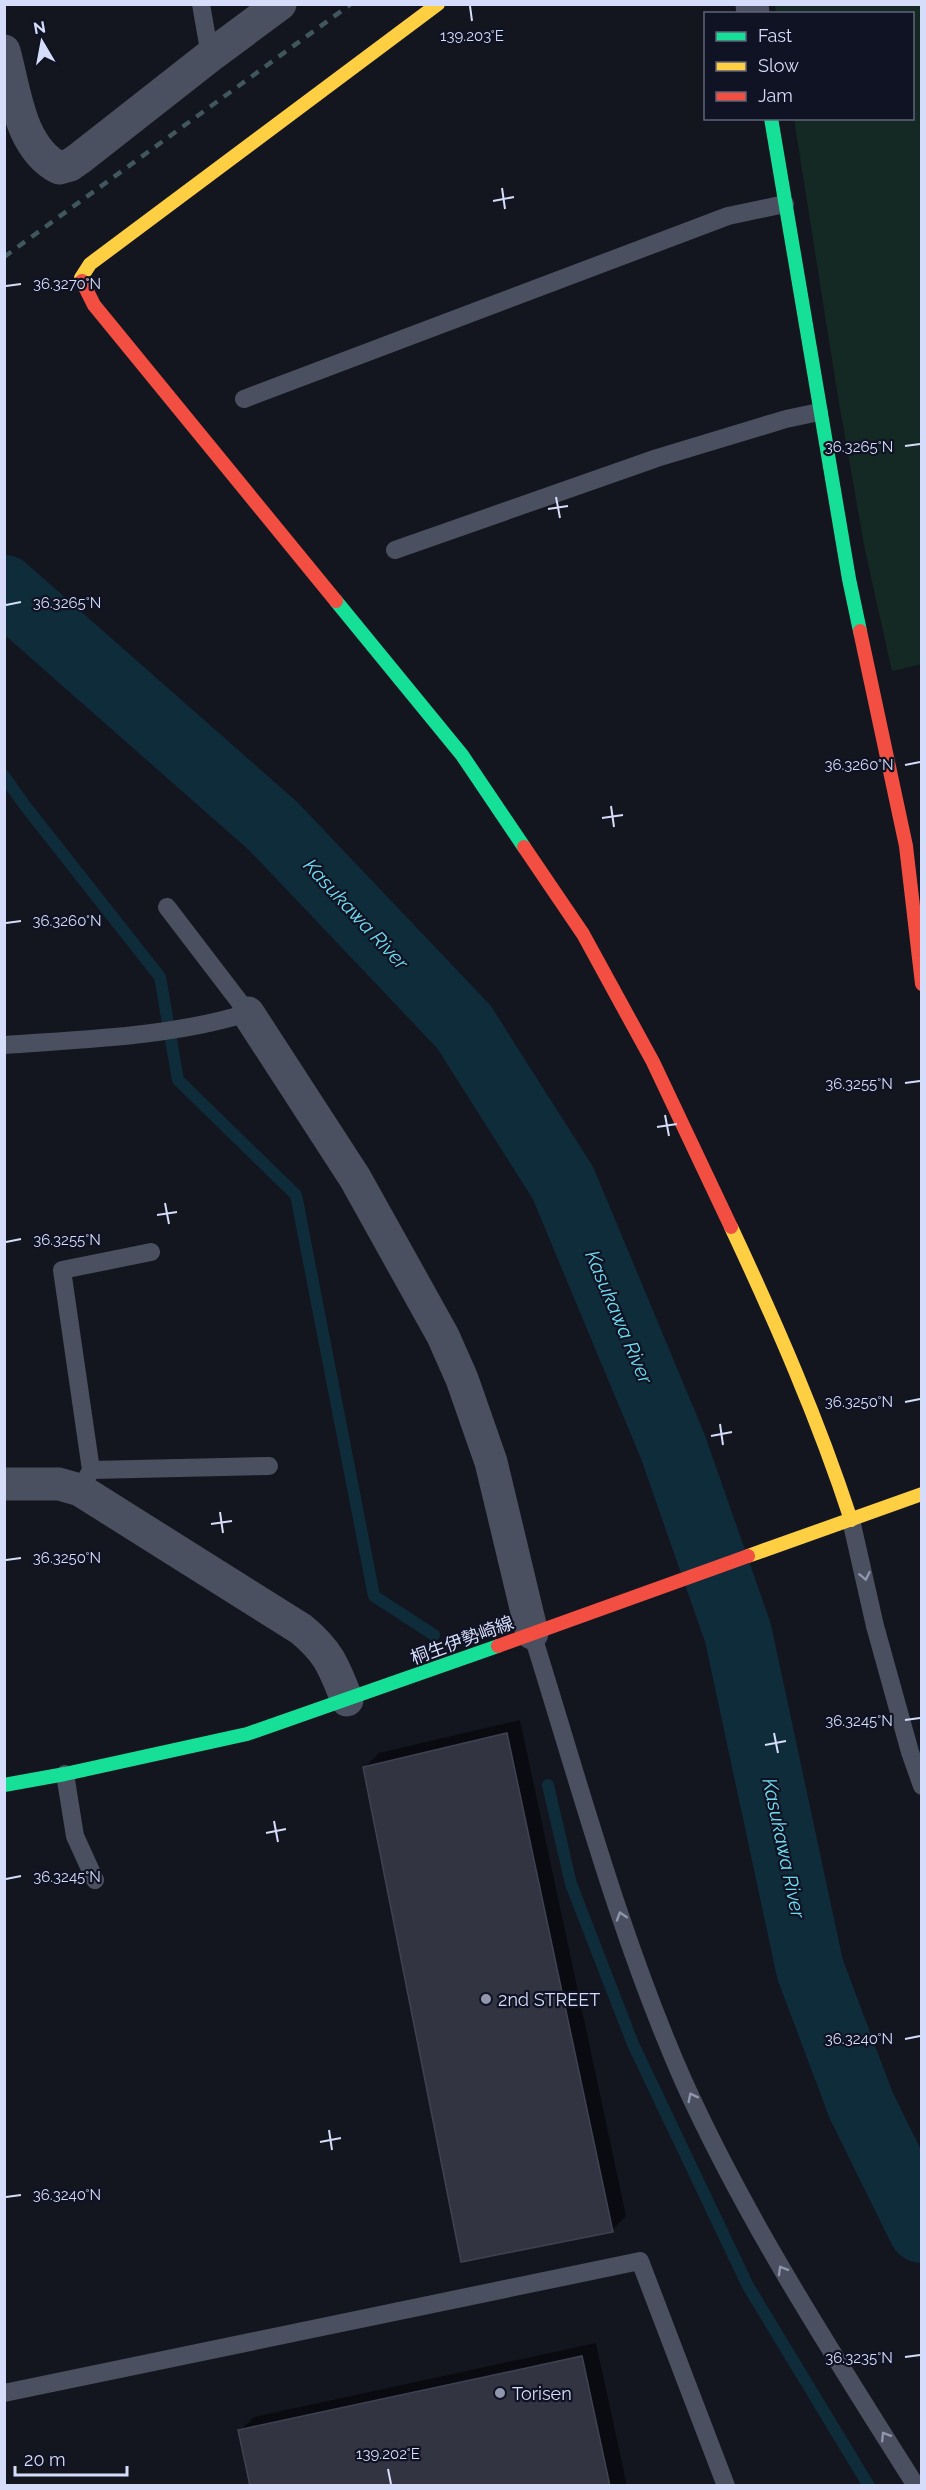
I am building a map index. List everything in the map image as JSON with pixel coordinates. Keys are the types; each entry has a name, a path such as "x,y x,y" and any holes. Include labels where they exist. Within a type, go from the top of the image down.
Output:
{"street":[{"path":"4,51 24,125 33,146 46,161 59,168 70,165 80,158 280,4"},
{"path":"438,4 90,264 81,278 94,305 462,755 583,934 652,1062 769,1308 831,1458 844,1522"},
{"path":"771,120 849,579 914,845 921,984"},
{"path":"248,1013 355,1178 443,1336 462,1379 491,1462 539,1630"},
{"path":"4,1484 59,1484 85,1480 301,1629 319,1644 333,1664 347,1700"},
{"name":"桐生伊勢崎線","path":"4,1785 247,1734 921,1494"}],"lane":[{"path":"201,4 210,56"},
{"path":"244,399 728,216 785,204"},
{"path":"395,550 657,458 786,419 819,412"},
{"path":"4,1045 118,1037 206,1026 248,1013 167,907"},
{"path":"151,1252 62,1270 85,1480 269,1466"},
{"path":"844,1522 921,1786"},
{"path":"539,1630 641,1978 684,2082 761,2234 810,2319 916,2486"},
{"path":"65,1774 75,1836 95,1880"},
{"path":"4,2393 640,2261 726,2486"}],"green space":[{"path":"775,5 921,5 922,664 892,671 865,550 794,120 914,120 914,12 776,12"}],"building":[{"name":"2nd STREET","path":"507,1733 613,2232 461,2262 363,1767"},
{"name":"Torisen","path":"582,2356 610,2486 250,2486 238,2430"}],"waterway":[{"name":"Kasukawa River","path":"4,589 273,826 464,1027 563,1183 673,1447 738,1633 810,1969 861,2105 922,2229"},
{"path":"4,776 160,977 178,1080 296,1195 374,1596 434,1635"},
{"path":"548,1785 571,1884 633,2044 748,2286 869,2486"}],"railway":[{"path":"4,257 351,4"}],"traffic: fast":[{"path":"771,120 849,579 860,631"},
{"path":"336,601 462,755 524,847"},
{"path":"4,1785 247,1734 498,1646"}],"traffic: slow":[{"path":"82,281 81,278 90,264 438,4"},
{"path":"731,1227 825,1445 851,1520"},
{"path":"748,1556 922,1494"}],"traffic: jam":[{"path":"82,281 94,305 336,601"},
{"path":"860,631 906,846 922,984"},
{"path":"524,847 583,934 653,1062 731,1227"},
{"path":"498,1646 748,1556"}],"place":[{"name":"2nd STREET","path":"486,1999"},
{"name":"Torisen","path":"500,2393"}]}
